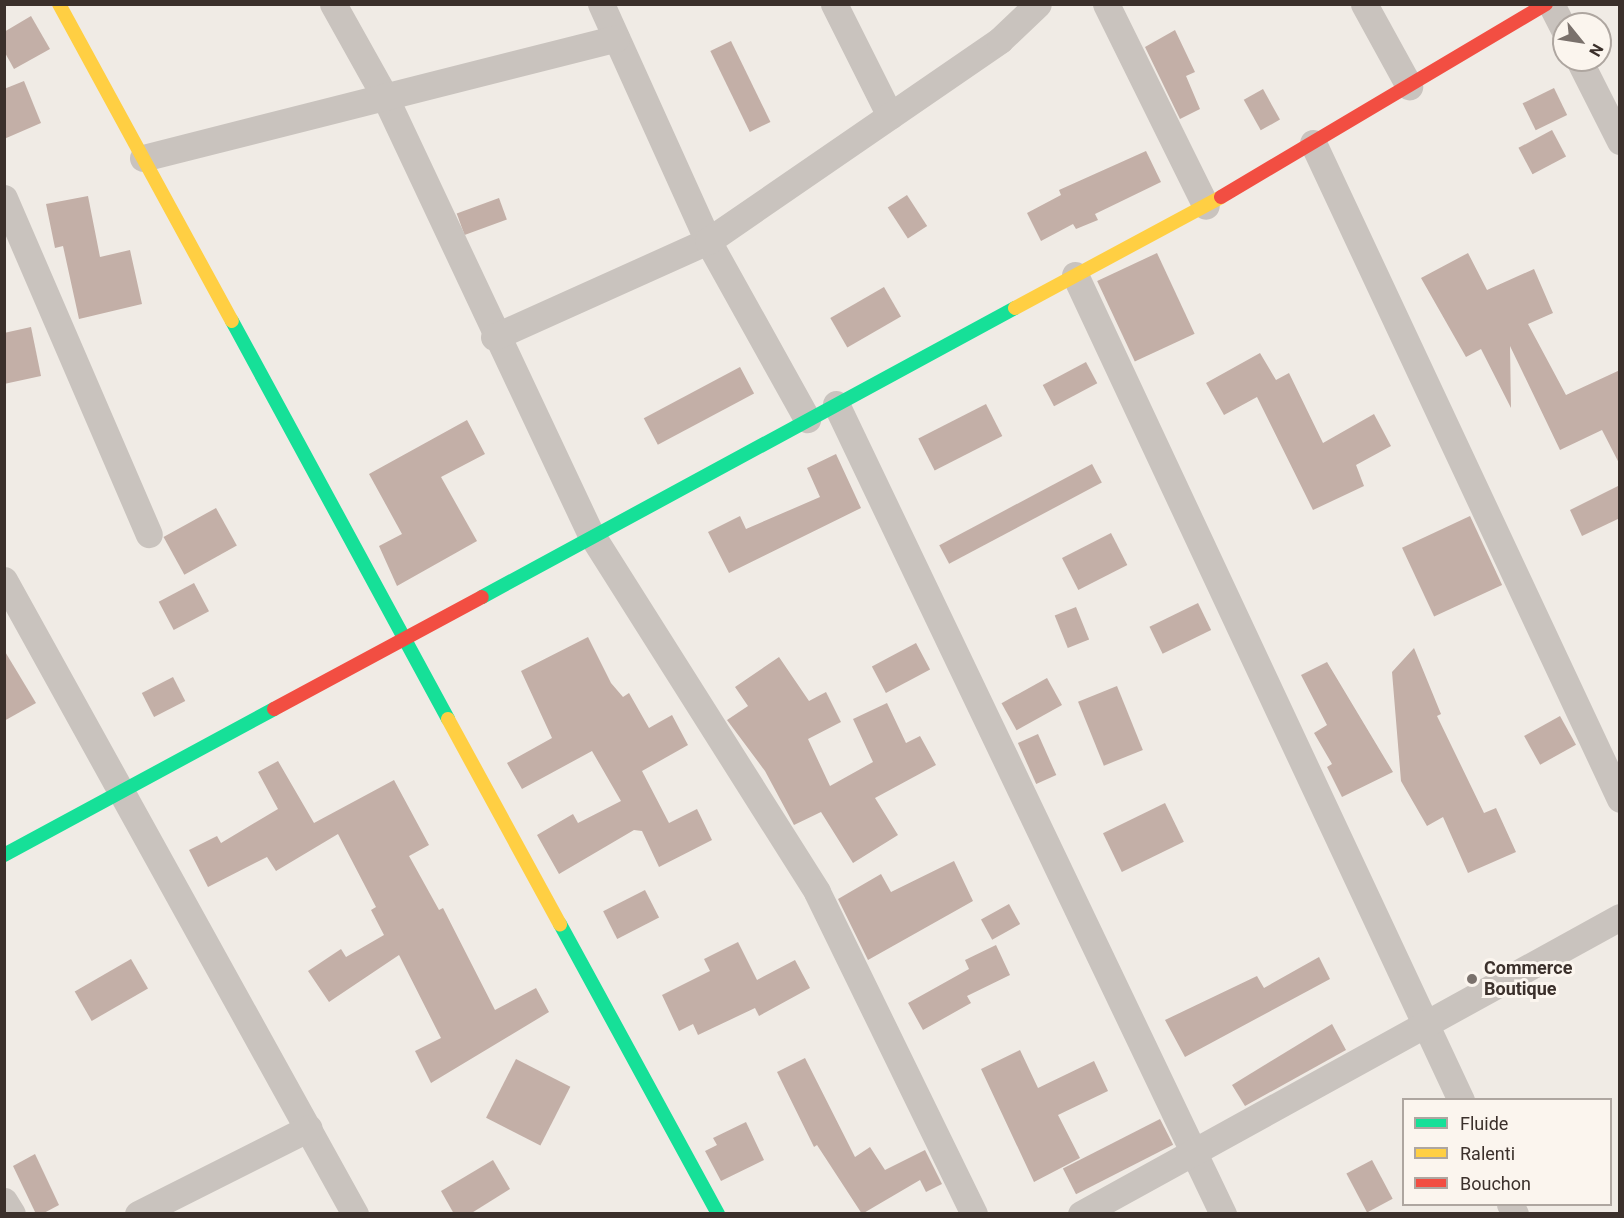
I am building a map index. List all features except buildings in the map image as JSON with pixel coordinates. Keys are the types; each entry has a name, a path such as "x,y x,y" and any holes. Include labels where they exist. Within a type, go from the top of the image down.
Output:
{"street":[{"path":"59,4 718,1214"},
{"path":"333,4 385,97 494,337 591,534 817,892 974,1214"},
{"path":"601,4 708,241 807,419"},
{"path":"834,4 890,116"},
{"path":"494,337 708,241 1000,40 1038,4"},
{"path":"1106,4 1206,206"},
{"path":"1364,4 1409,86"},
{"path":"4,855 591,534 1206,206 1546,4"},
{"path":"143,158 616,38"},
{"path":"1585,72 1620,141"},
{"path":"1313,143 1620,799"},
{"path":"4,198 148,534"},
{"path":"1075,275 1460,1098"},
{"path":"836,404 1223,1214"},
{"path":"4,579 124,789 356,1214"},
{"path":"1081,1214 1620,917"},
{"path":"138,1214 309,1128"},
{"path":"4,1201 12,1214"}],"traffic: fast":[{"path":"482,597 1015,308"},
{"path":"232,321 448,719"},
{"path":"4,855 274,709"},
{"path":"560,924 718,1214"}],"traffic: slow":[{"path":"59,4 232,321"},
{"path":"1015,308 1221,197"},
{"path":"448,719 560,924"}],"traffic: jam":[{"path":"1221,197 1546,4"},
{"path":"274,709 482,597"}],"place":[{"name":"Commerce Boutique","path":"1472,979"}]}
